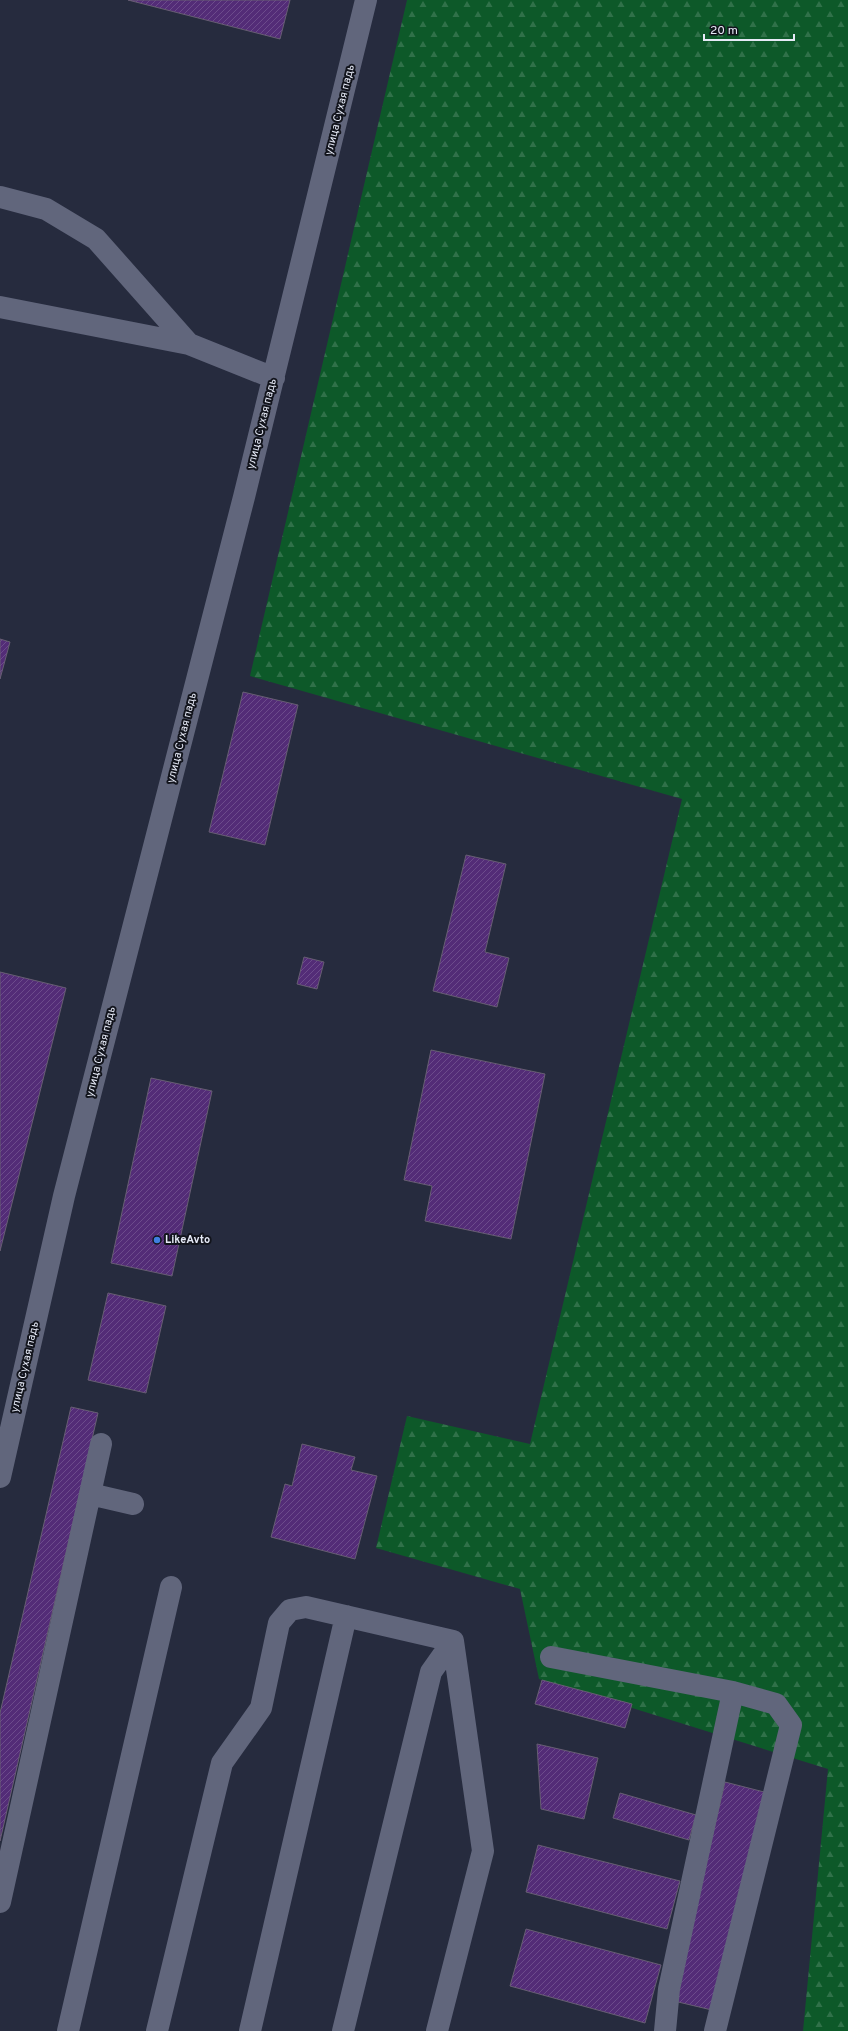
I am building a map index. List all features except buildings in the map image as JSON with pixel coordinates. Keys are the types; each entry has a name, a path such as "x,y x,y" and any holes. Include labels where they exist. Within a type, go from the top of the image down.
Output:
{"street":[{"name":"улица Сухая падь","path":"0,1477 64,1196 274,378 366,0"},
{"path":"0,197 46,209 96,239 190,344"},
{"path":"0,307 190,344 274,378"},
{"path":"0,1902 101,1444"},
{"path":"90,1494 133,1504"},
{"path":"68,2031 171,1587"},
{"path":"157,2031 222,1762 261,1708 279,1623 290,1610 306,1607 453,1641"},
{"path":"250,2031 346,1616"},
{"path":"343,2031 431,1672 453,1641"},
{"path":"437,2031 482,1851 453,1641"},
{"path":"551,1657 733,1692 776,1704 791,1725 714,2031"},
{"path":"665,2031 669,1989 733,1692"}],"green space":[{"path":"407,0 848,0 848,2031 803,2031 828,1769 539,1679 520,1589 376,1548 407,1416 530,1444 682,799 250,676"}],"place":[{"name":"LikeAvto","path":"157,1240"}]}
